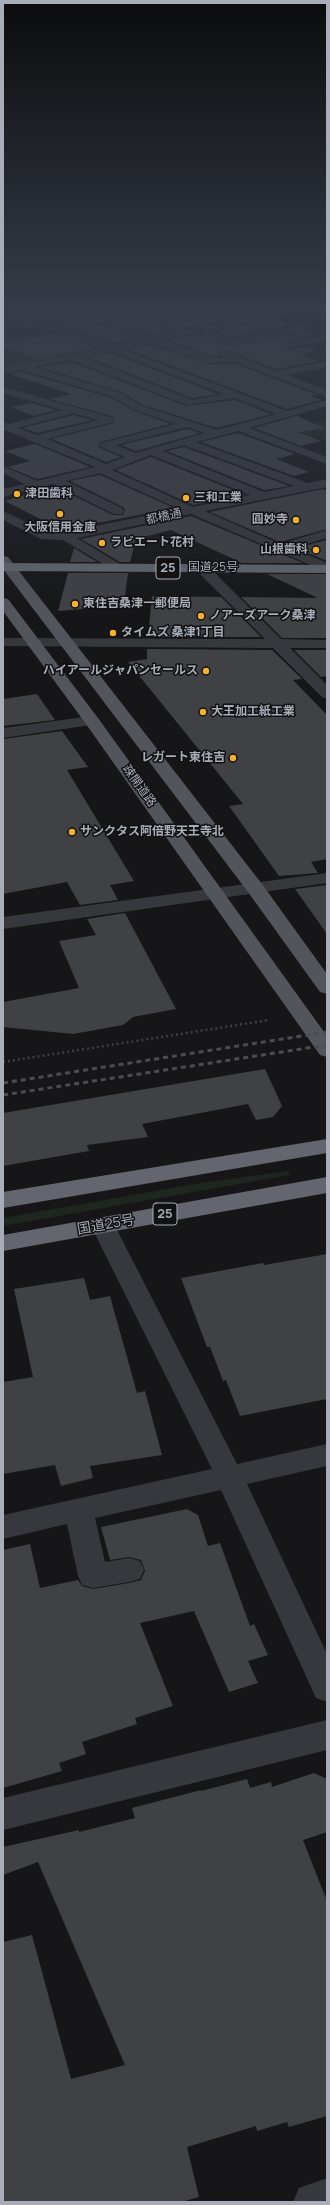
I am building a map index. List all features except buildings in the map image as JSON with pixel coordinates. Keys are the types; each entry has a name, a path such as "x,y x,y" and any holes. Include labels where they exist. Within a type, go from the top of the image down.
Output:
{"highway":[{"name":"国道25号","path":"5,565 327,568"},
{"path":"3,1200 327,1146"},
{"name":"国道25号","path":"3,1244 327,1185"}],"main road":[{"path":"5,565 255,888 327,988"},
{"name":"疎開道路","path":"3,602 92,721 327,1051"}],"street":[{"path":"5,427 56,414"},
{"path":"35,439 110,420 91,414"},
{"path":"156,414 216,433"},
{"path":"3,493 104,469 151,452 286,414"},
{"path":"136,457 105,445 187,424"},
{"path":"5,427 79,457 193,511 327,568"},
{"path":"238,427 327,460"},
{"path":"185,442 307,487"},
{"path":"79,457 112,448"},
{"path":"151,452 265,496"},
{"path":"3,469 36,485"},
{"path":"56,481 118,511"},
{"name":"都橋通","path":"3,515 45,536 66,536 327,483"},
{"path":"279,548 327,534"},
{"path":"66,536 116,567"},
{"path":"202,568 327,694"},
{"path":"3,642 327,644"},
{"path":"3,733 92,721"},
{"path":"3,923 327,878"},
{"path":"102,1226 229,1476 327,1688"},
{"path":"3,1526 79,1511 229,1476 327,1456"},
{"path":"79,1511 93,1576 130,1570"},
{"path":"3,1814 327,1735"},
{"path":"313,2202 327,2198"}],"path":[{"path":"3,1062 269,1020"}],"shaded area":[{"path":"327,420 327,439 323,440 296,430"},
{"path":"287,1171 290,1175 3,1226 3,1218 194,1184"}],"railway":[{"path":"3,1083 327,1032"},
{"path":"3,1095 327,1045"}],"place":[{"name":"津田歯科","path":"17,494"},
{"name":"三和工業","path":"186,498"},
{"name":"大阪信用金庫","path":"60,514"},
{"name":"圓妙寺","path":"296,520"},
{"name":"ラビエート花村","path":"102,543"},
{"name":"山根歯科","path":"316,550"},
{"name":"東住吉桑津一郵便局","path":"75,604"},
{"name":"ノアーズアーク桑津","path":"201,616"},
{"name":"タイムズ 桑津1丁目","path":"113,633"},
{"name":"ハイアールジャパンセールス","path":"206,671"},
{"name":"大王加工紙工業","path":"203,712"},
{"name":"レガート東住吉","path":"233,758"},
{"name":"サンクタス阿倍野天王寺北","path":"72,832"}]}
